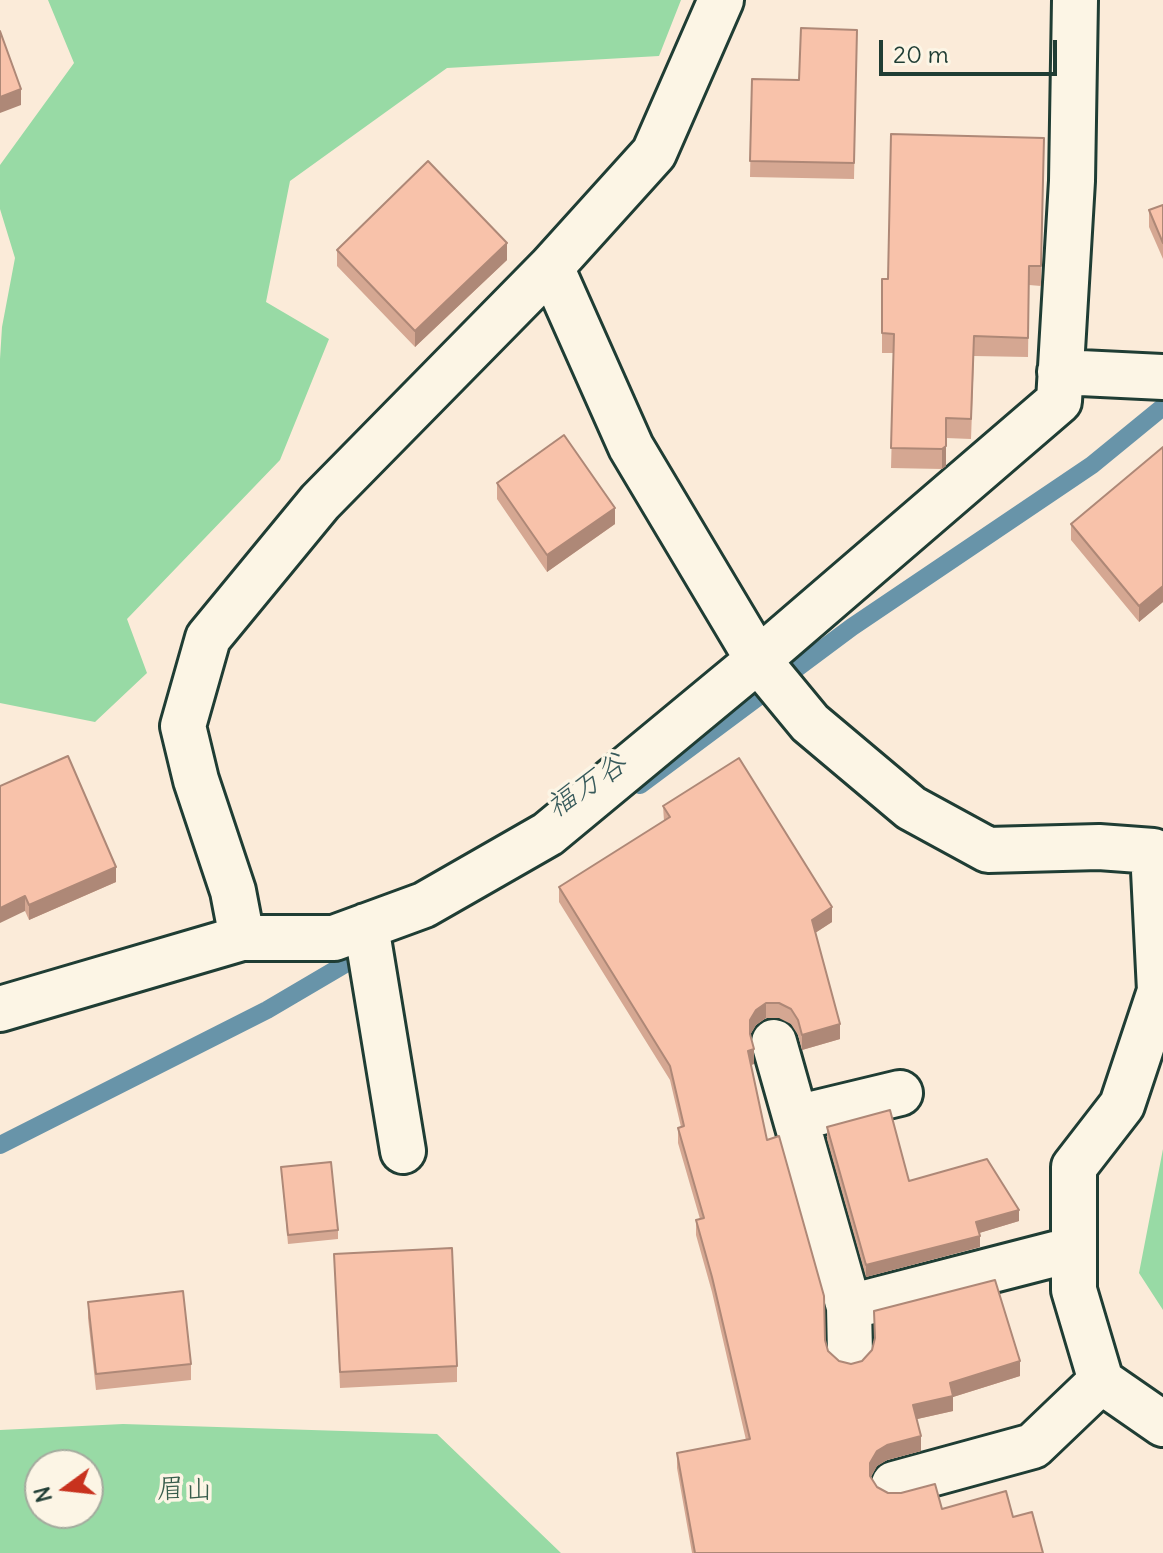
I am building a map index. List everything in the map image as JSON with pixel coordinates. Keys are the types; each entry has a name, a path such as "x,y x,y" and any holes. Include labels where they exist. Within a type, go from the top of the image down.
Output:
{"street":[{"path":"242,938 233,891 196,780 183,726 208,638 320,502 551,267 654,153 721,0"},
{"path":"0,1009 242,938 334,938 424,905 548,834 758,660 1059,401 1072,181 1075,0"},
{"path":"551,267 631,447 758,660 810,723 911,808 988,850 1158,846 1160,991 1122,1105 1074,1167 1074,1290 1101,1381 1163,1424"},
{"path":"1060,372 1163,377"},
{"path":"366,926 403,1151"},
{"path":"774,1042 849,1307 850,1354"},
{"path":"796,1118 900,1093"},
{"path":"849,1307 1074,1249"},
{"path":"894,1484 1033,1446 1101,1381"}],"green space":[{"path":"48,0 681,0 659,56 447,68 290,181 266,302 329,339 280,460 127,619 147,673 95,722 0,703 0,359 2,327 15,258 0,209 0,165 74,63"},
{"path":"1163,1149 1163,1310 1139,1273"},
{"name":"眉山","path":"123,1424 437,1434 561,1553 0,1553 0,1430"}],"building":[{"path":"801,28 857,30 854,163 750,161 752,79 799,80"},
{"path":"0,31 21,89 0,97"},
{"path":"891,134 1044,138 1041,266 1029,266 1028,338 974,336 971,419 946,418 946,446 942,449 891,448 894,334 882,333 882,279 888,279"},
{"path":"428,161 507,243 415,331 337,250"},
{"path":"1163,205 1163,243 1149,210"},
{"path":"564,435 615,508 547,555 497,483"},
{"path":"1163,447 1163,586 1139,606 1071,524"},
{"path":"68,756 116,867 29,905 25,896 0,908 0,786"},
{"path":"739,758 832,907 812,920 840,1024 802,1035 791,1009 779,1003 766,1003 756,1010 750,1020 754,1049 748,1051 767,1140 779,1136 824,1296 828,1351 839,1361 851,1364 862,1361 872,1350 875,1338 874,1311 995,1280 1020,1361 950,1383 953,1396 913,1405 921,1436 887,1445 877,1451 870,1463 870,1476 877,1487 888,1493 901,1493 935,1484 942,1509 1006,1491 1013,1517 1032,1512 1043,1553 695,1553 677,1453 750,1439 696,1220 704,1218 678,1128 684,1126 670,1066 559,887 670,817 663,806"},
{"path":"890,1110 909,1181 987,1159 1019,1210 976,1222 980,1236 866,1265 827,1127"},
{"path":"331,1162 338,1230 288,1235 281,1167"},
{"path":"452,1248 457,1366 340,1372 334,1254"},
{"path":"183,1291 191,1364 96,1374 88,1302"}],"waterway":[{"name":"福万谷","path":"640,785 852,627 1092,465 1163,407"},
{"name":"福万谷","path":"0,1145 267,1010 369,950"}]}
